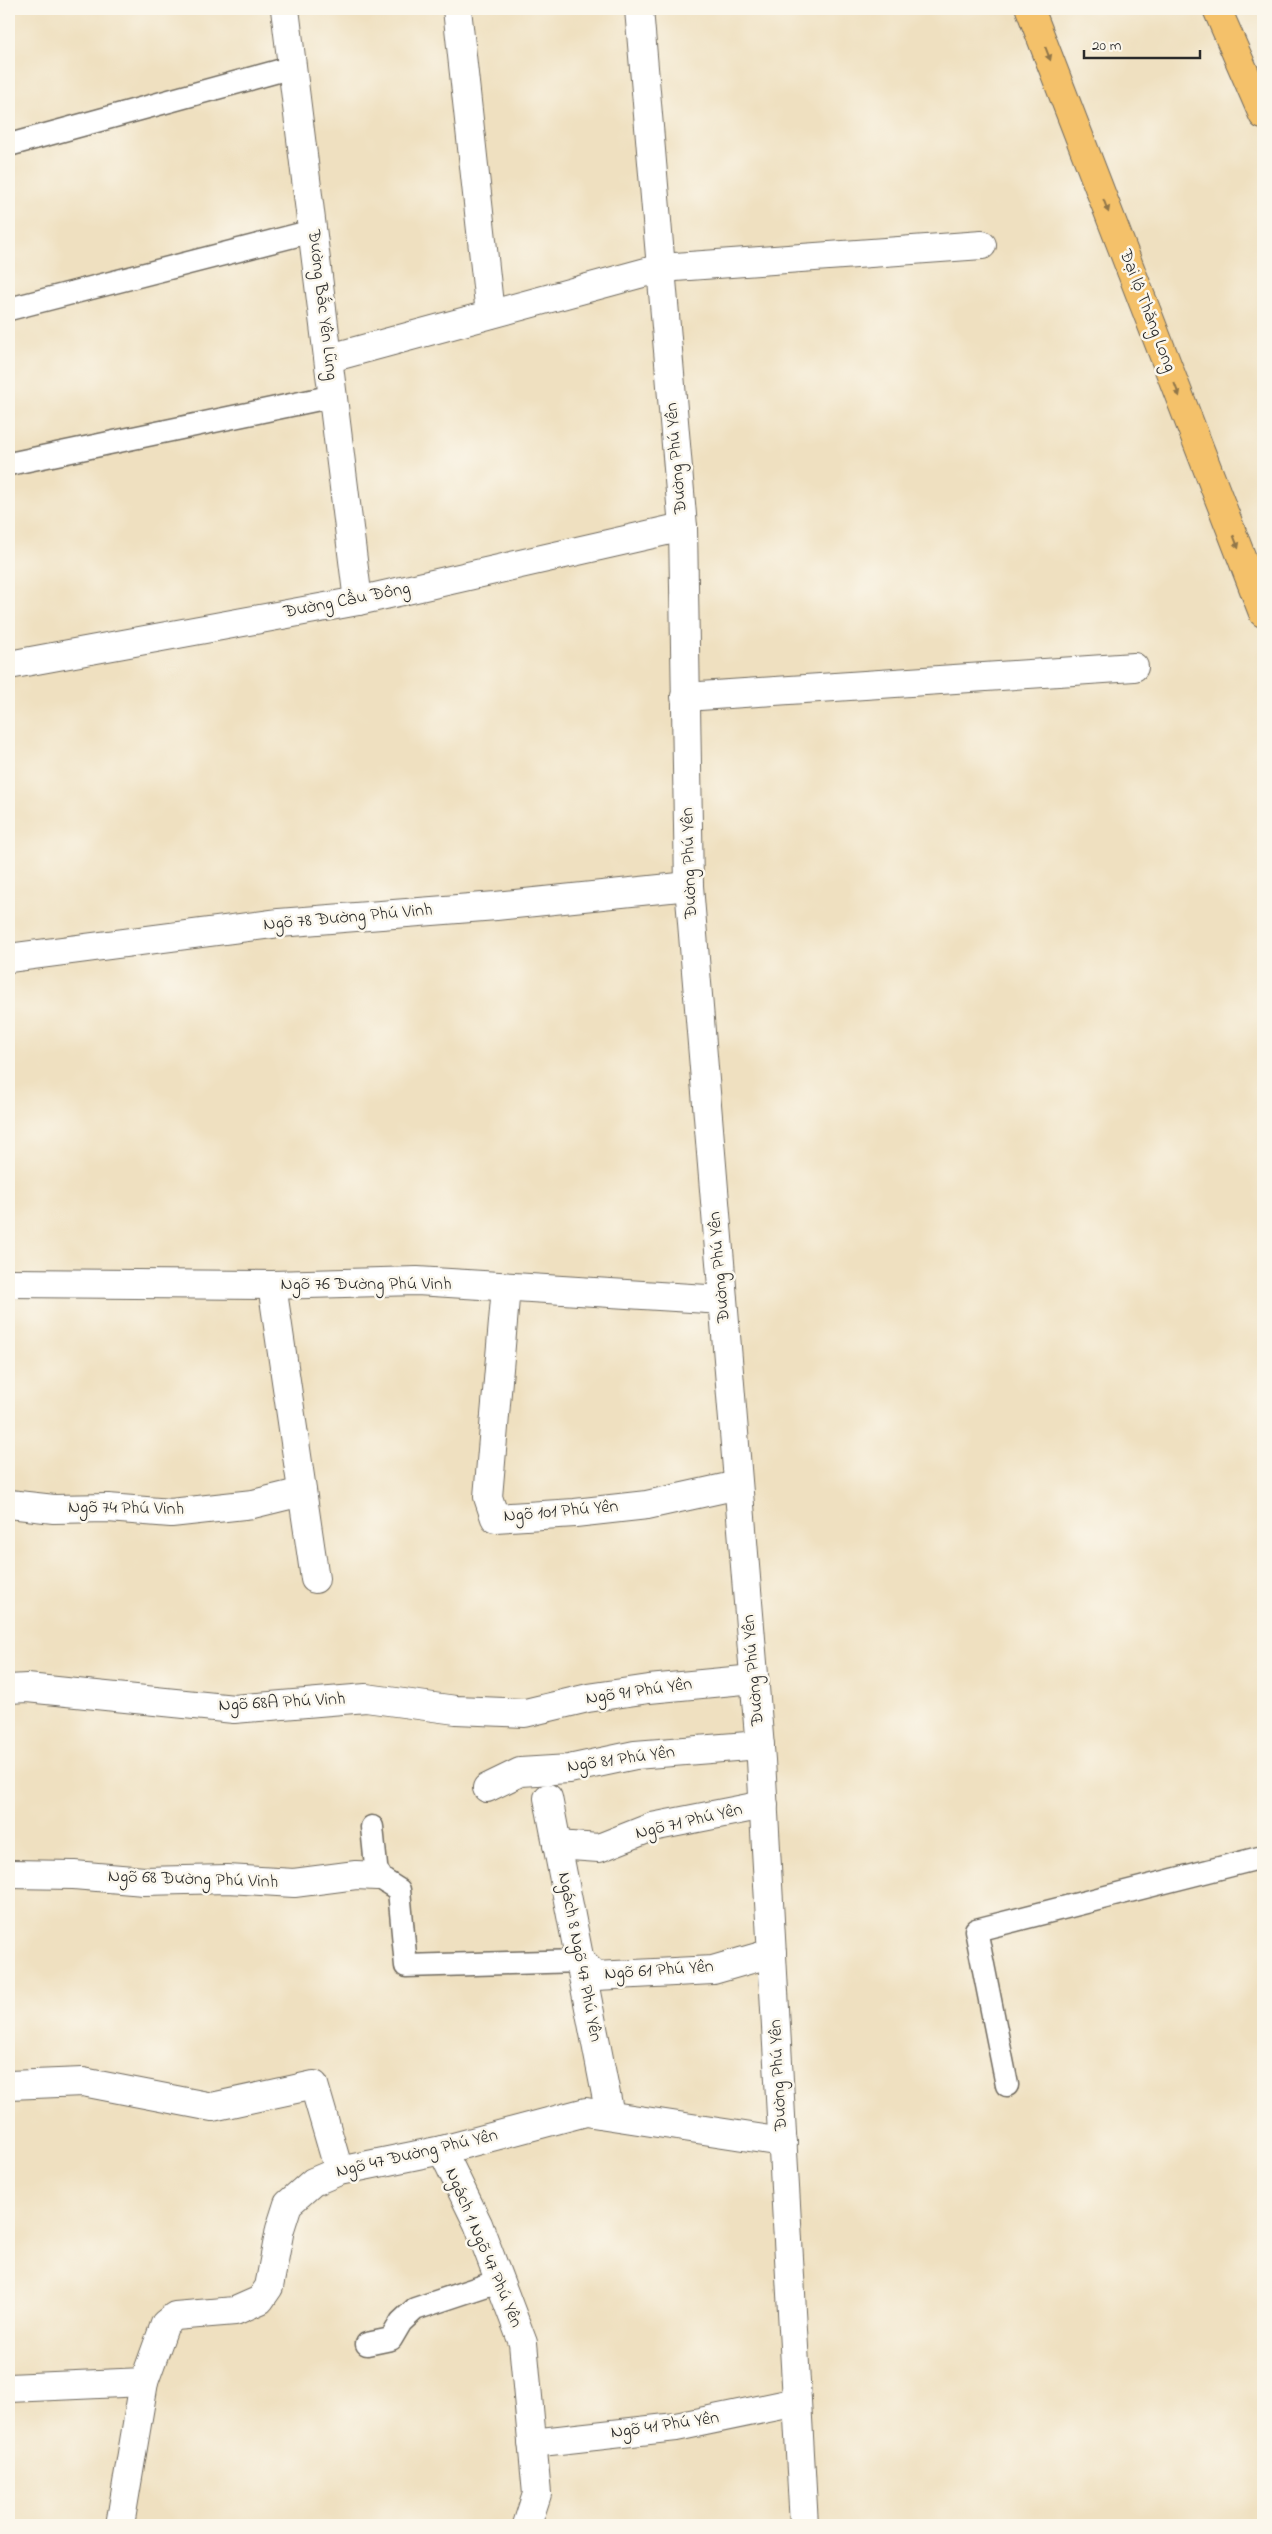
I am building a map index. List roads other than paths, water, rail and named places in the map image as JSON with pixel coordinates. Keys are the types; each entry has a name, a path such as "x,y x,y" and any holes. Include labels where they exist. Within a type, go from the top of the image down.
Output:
{"main road":[{"name":"Đại lộ Thăng Long","path":"1030,9 1263,613"},
{"path":"1217,9 1263,115"}],"street":[{"name":"Đường Bắc Yên Lũng","path":"285,9 330,358 358,601"},
{"path":"457,9 490,314"},
{"name":"Đường Phú Yên","path":"639,9 683,527 689,886 760,1746 804,2525"},
{"path":"330,358 661,268 982,245"},
{"name":"Đường Cầu Đông","path":"9,665 358,601 683,527"},
{"path":"685,697 1134,667"},
{"name":"Ngõ 78 Đường Phú Vinh","path":"9,958 279,923 496,906 689,886"},
{"name":"Ngõ 76 Đường Phú Vinh","path":"9,1283 272,1285 417,1281 723,1300"},
{"path":"272,1285 315,1580"},
{"name":"Ngõ 101 Phú Yên","path":"506,1286 488,1497 495,1518 575,1514 647,1505 738,1485"},
{"name":"Ngõ 74 Phú Vinh","path":"9,1504 171,1513 254,1504 302,1492"},
{"name":"Ngõ 91 Phú Yên","path":"525,1712 588,1698 640,1690 754,1679"},
{"name":"Ngõ 68A Phú Vinh","path":"9,1689 27,1688 234,1709 366,1698 456,1710 525,1712"},
{"name":"Ngõ 81 Phú Yên","path":"486,1788 520,1772 569,1768 635,1755 760,1746"},
{"name":"Ngách 8 Ngõ 47 Phú Yên","path":"548,1798 610,2115"},
{"name":"Ngõ 71 Phú Yên","path":"557,1845 599,1848 652,1827 764,1805"},
{"name":"Ngõ 68 Đường Phú Vinh","path":"9,1874 74,1875 144,1880 226,1879 294,1883 356,1875 377,1876"},
{"name":"Ngõ 61 Phú Yên","path":"580,1961 596,1976 646,1975 712,1970 772,1953"},
{"path":"9,2085 83,2082 212,2106 314,2085 339,2171"},
{"name":"Ngõ 47 Đường Phú Yên","path":"120,2525 144,2382 166,2324 175,2316 235,2312 260,2300 270,2287 280,2229 288,2204 313,2182 339,2171 442,2150 586,2112 783,2142"},
{"name":"Ngách 1 Ngõ 47 Phú Yên","path":"442,2150 478,2224 523,2343 537,2494 527,2525"},
{"path":"9,2388 144,2382"},
{"name":"Ngõ 41 Phú Yên","path":"532,2443 676,2428 797,2402"}],"lane":[{"path":"9,145 293,67"},
{"path":"9,310 313,231"},
{"path":"9,464 334,396"},
{"path":"372,1827 377,1876 398,1890 406,1966 478,1962 580,1961"},
{"path":"1007,2085 976,1930 1263,1857"},
{"path":"367,2344 391,2339 401,2322 415,2309 499,2281"}]}
